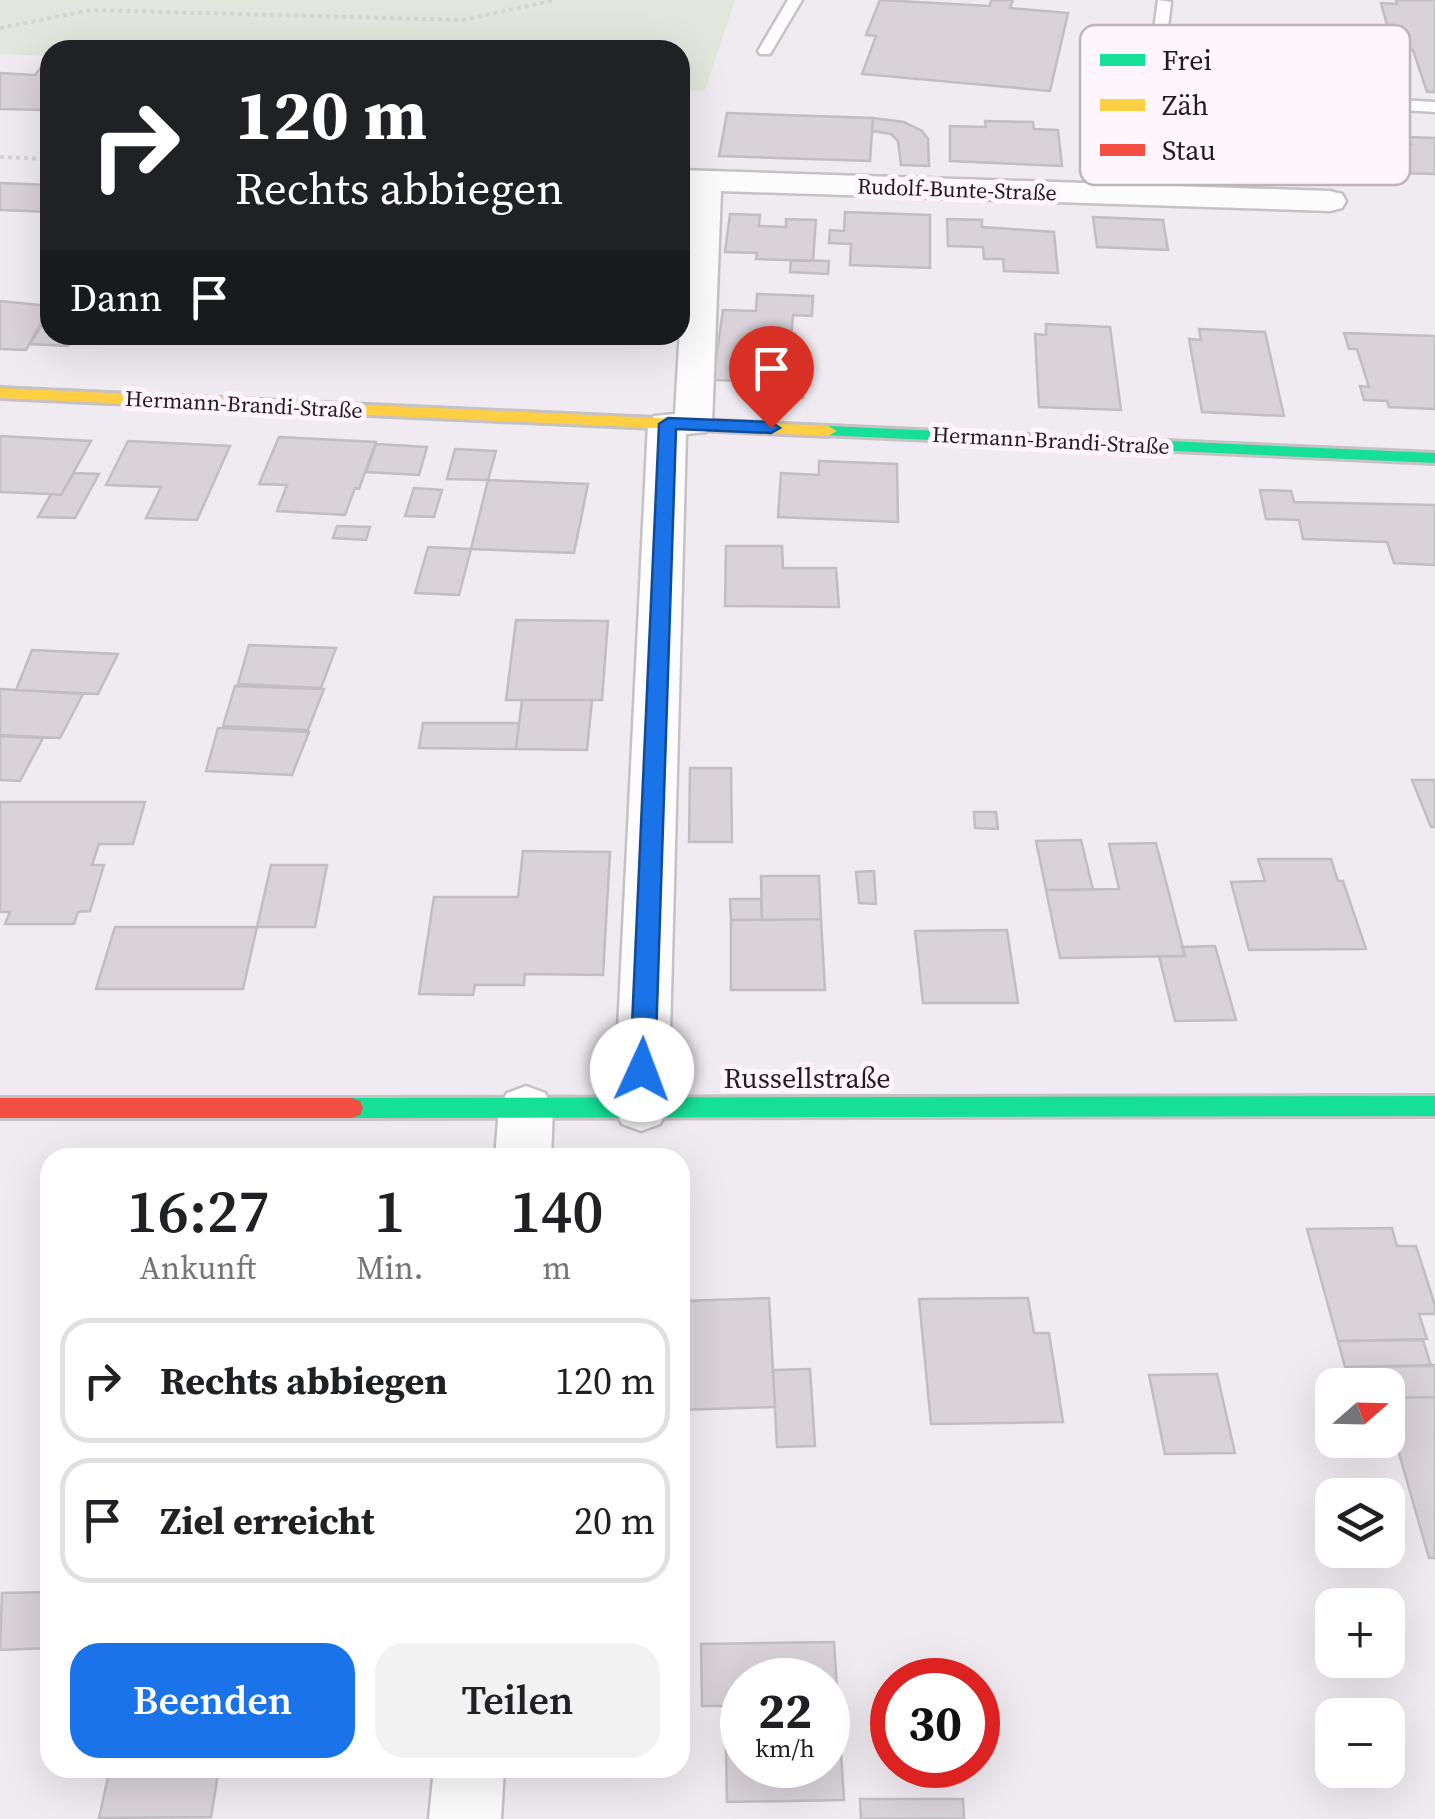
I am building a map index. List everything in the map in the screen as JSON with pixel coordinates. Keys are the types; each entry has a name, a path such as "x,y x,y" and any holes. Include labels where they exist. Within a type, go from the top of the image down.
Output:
{"street":[{"name":"Rudolf-Bunte-Straße","path":"690,221 692,180 1330,201"},
{"name":"Rudolf-Bunte-Straße","path":"680,424 684,345"},
{"name":"Hermann-Brandi-Straße","path":"0,393 1435,458"},
{"path":"641,1109 680,424"},
{"name":"Russellstraße","path":"0,1108 525,1133 641,1109 1435,1106"},
{"path":"465,1819 469,1778"}],"lane":[{"path":"765,51 795,0"},
{"path":"1410,106 1435,107"}],"path":[{"path":"0,28 91,10 463,20 555,0"},
{"path":"0,157 40,159"}],"shaded area":[{"path":"0,0 735,0 705,91 690,90 690,40 40,40 40,56 0,54"}],"building":[{"path":"880,0 990,6 991,0 1013,0 1010,8 1068,13 1050,91 862,74 876,36 866,35"},
{"path":"1396,0 1435,0 1435,92 1427,92 1410,50 1410,25 1387,25 1381,3 1397,4"},
{"path":"40,68 40,110 0,109 0,73 35,75"},
{"path":"727,113 873,118 870,161 719,156"},
{"path":"873,118 904,122 922,131 928,139 929,166 901,165 898,141 891,134 872,131"},
{"path":"985,121 1033,122 1034,129 1058,130 1062,166 950,161 950,126 986,127"},
{"path":"1410,137 1435,138 1435,174 1410,173"},
{"path":"0,183 40,185 40,212 0,210"},
{"path":"845,212 930,215 930,268 850,265 851,244 829,243 830,230 844,231"},
{"path":"730,214 760,215 759,226 786,227 786,219 816,220 813,261 756,259 757,253 725,252"},
{"path":"1093,217 1163,220 1168,250 1097,247"},
{"path":"947,219 982,220 982,227 1054,232 1058,273 1004,271 1003,259 984,259 983,247 948,246"},
{"path":"791,260 829,261 828,274 790,272"},
{"path":"757,294 813,296 812,316 793,315 788,377 804,378 803,398 744,396 747,381 713,380 723,310 756,311"},
{"path":"0,301 40,305 40,324 26,350 0,349"},
{"path":"1046,324 1110,327 1121,410 1039,407 1035,334 1046,335"},
{"path":"40,328 40,345 30,344"},
{"path":"1199,329 1265,332 1284,416 1202,412 1189,339 1201,340"},
{"path":"1344,333 1435,336 1435,409 1389,407 1387,401 1364,400 1360,386 1369,387 1357,349 1349,349"},
{"path":"0,436 91,441 61,495 0,492"},
{"path":"279,437 376,442 345,515 277,511 287,485 259,484"},
{"path":"128,441 230,446 197,520 146,518 161,487 106,485"},
{"path":"376,444 427,447 419,475 366,472"},
{"path":"455,449 496,451 488,480 447,479"},
{"path":"819,461 897,464 898,522 778,517 781,473 819,475"},
{"path":"74,473 99,474 75,518 38,517 51,494 61,495"},
{"path":"488,480 588,484 574,553 471,549"},
{"path":"414,488 442,490 434,517 405,516"},
{"path":"1260,490 1291,491 1294,502 1435,505 1435,565 1394,563 1387,542 1303,539 1299,520 1266,519"},
{"path":"337,526 370,527 366,540 333,538"},
{"path":"726,546 782,546 783,568 836,568 839,607 725,606"},
{"path":"428,547 471,549 459,595 415,593"},
{"path":"516,620 608,621 602,700 506,700"},
{"path":"249,645 336,648 321,688 238,684"},
{"path":"32,650 118,654 98,694 16,690"},
{"path":"235,686 324,689 308,730 223,726"},
{"path":"0,689 83,694 60,738 0,735"},
{"path":"522,700 592,700 587,750 516,749"},
{"path":"423,723 519,723 516,749 419,748"},
{"path":"218,728 309,732 292,775 206,771"},
{"path":"0,736 43,738 20,781 0,780"},
{"path":"690,768 731,768 732,842 689,842"},
{"path":"1412,780 1435,780 1435,827 1431,827"},
{"path":"0,802 145,802 133,844 99,844 92,865 104,865 90,911 78,912 74,924 5,924 10,912 0,912"},
{"path":"974,812 996,812 998,829 975,828"},
{"path":"1081,840 1093,890 1046,890 1036,841"},
{"path":"1156,843 1185,956 1060,958 1046,890 1119,889 1109,844"},
{"path":"523,851 610,852 603,975 525,974 524,985 475,985 473,995 419,994 434,897 518,897"},
{"path":"1258,859 1331,859 1338,881 1343,881 1366,949 1249,950 1231,882 1265,881"},
{"path":"271,865 327,865 315,927 257,927"},
{"path":"874,871 876,904 859,903 856,872"},
{"path":"761,876 819,876 821,919 762,920"},
{"path":"730,899 761,899 762,920 731,920"},
{"path":"821,919 825,990 731,990 731,920"},
{"path":"115,927 257,927 243,989 96,989"},
{"path":"1007,930 1018,1003 923,1003 915,931"},
{"path":"1215,946 1236,1020 1175,1021 1159,956 1185,956 1182,947"},
{"path":"1392,1228 1397,1246 1416,1246 1435,1305 1435,1314 1419,1314 1427,1339 1338,1341 1307,1229"},
{"path":"769,1298 775,1407 690,1410 690,1301"},
{"path":"1028,1298 1034,1333 1049,1333 1063,1422 931,1424 919,1299"},
{"path":"1423,1340 1431,1366 1345,1367 1338,1341"},
{"path":"1435,1365 1435,1397 1405,1398 1405,1368 1345,1367"},
{"path":"810,1369 815,1446 777,1447 773,1370"},
{"path":"1217,1374 1235,1453 1165,1454 1149,1375"},
{"path":"1435,1397 1435,1558 1429,1558 1400,1458 1405,1458 1405,1398"},
{"path":"40,1592 40,1648 0,1650 2,1593"},
{"path":"834,1642 835,1658 720,1658 720,1706 702,1706 701,1644"},
{"path":"108,1778 217,1778 211,1817 99,1818"},
{"path":"727,1788 843,1788 844,1800 727,1802"},
{"path":"860,1799 963,1799 964,1819 861,1819"}],"traffic: fast":[{"path":"828,431 1435,458"},
{"path":"351,1108 1435,1106"}],"traffic: slow":[{"path":"0,393 828,431"}],"traffic: jam":[{"path":"0,1108 351,1108"}],"route":[{"path":"642,1070 668,424 771,428"}]}
